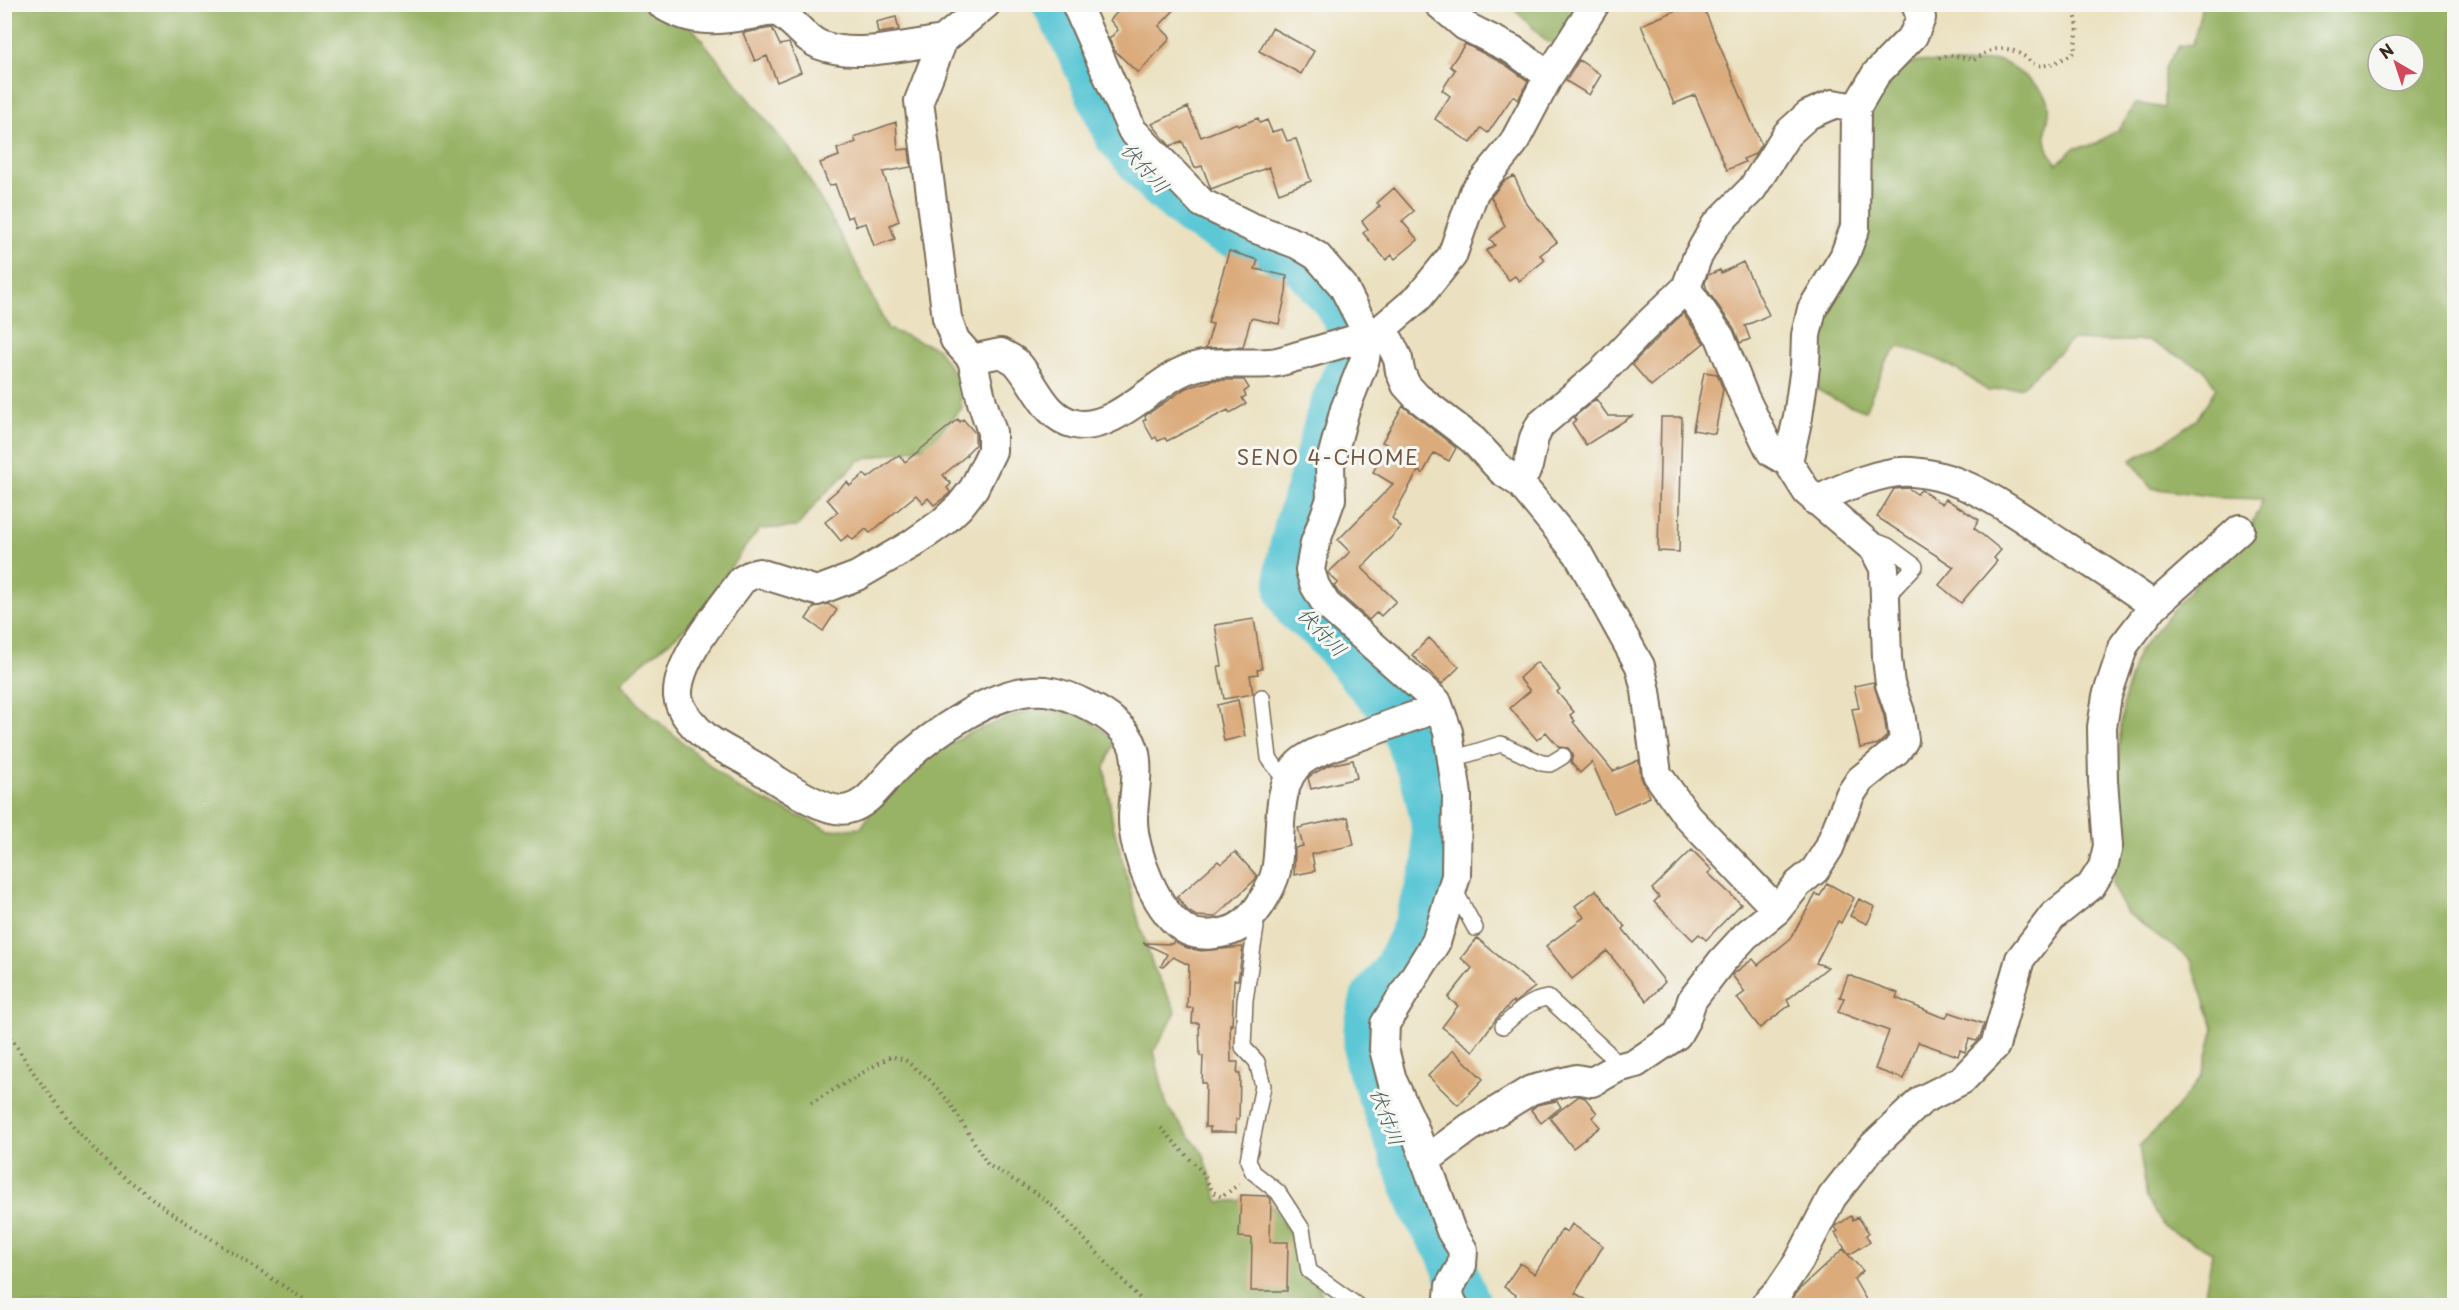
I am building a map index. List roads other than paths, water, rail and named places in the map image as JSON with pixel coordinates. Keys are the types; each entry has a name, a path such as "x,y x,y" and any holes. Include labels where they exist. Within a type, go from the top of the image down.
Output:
{"street":[{"path":"661,4 678,15 709,21 776,11 785,15 818,44 847,52 944,40"},
{"path":"986,4 944,40 919,101 947,318 955,340 972,358 982,402 992,432 992,451 984,471 960,506 912,544 857,576 817,591 759,573 750,574 742,580 697,644 681,675 678,697 684,713 707,738 800,794 840,811 861,803 912,754 942,730 977,707 1012,696 1044,691 1069,697 1111,719 1123,730 1134,748 1136,773 1133,822 1144,869 1167,914 1188,931 1207,935 1230,932 1253,916 1270,889 1276,873 1287,783 1290,774 1302,761 1327,748 1439,708"},
{"path":"1076,4 1132,130 1202,203 1251,227 1297,244 1317,256 1343,286 1359,338 1365,359 1345,410 1330,465 1331,499 1316,543 1310,570 1315,586 1326,604 1437,702 1448,732 1457,795 1456,876 1436,942 1385,1024 1384,1049 1392,1080 1412,1123 1451,1231 1463,1250 1456,1285"},
{"path":"1439,4 1472,30 1513,50 1550,76"},
{"path":"1359,338 1392,318 1419,297 1452,256 1474,192 1513,144 1550,76 1595,4"},
{"path":"1788,462 1798,417 1805,368 1806,335 1812,309 1844,257 1855,228 1856,108 1876,74 1913,36 1921,18 1916,4"},
{"path":"1520,483 1528,466 1534,438 1540,425 1600,374 1686,288 1697,258 1714,226 1752,189 1787,134 1808,115 1833,104 1856,108"},
{"path":"1425,1161 1497,1110 1531,1090 1576,1079 1592,1082 1617,1068 1636,1063 1677,1035 1692,1000 1722,962 1746,935 1777,910 1798,884 1815,870 1829,848 1850,795 1860,780 1896,750 1904,740 1900,712 1890,684 1885,634 1884,568 1874,549 1816,501 1807,492 1788,462 1771,452 1761,435 1720,337 1686,288"},
{"path":"972,358 1001,353 1016,362 1046,406 1060,418 1084,425 1112,417 1177,374 1196,366 1218,362 1270,363 1359,338 1384,334 1398,359 1406,385 1417,397 1473,440 1502,471 1520,483 1578,554 1640,666 1646,691 1658,774 1686,816 1777,910"},
{"path":"1816,501 1846,486 1879,477 1910,471 1943,476 1976,491 2016,514 2126,584 2154,606"},
{"path":"1764,1305 1780,1289 1799,1262 1833,1197 1870,1149 1922,1100 1962,1080 1995,1046 2020,959 2053,916 2091,886 2103,867 2108,846 2102,727 2107,696 2124,645 2154,606 2240,529"}],"lane":[{"path":"1262,697 1269,758 1287,783"},
{"path":"1453,759 1501,744 1542,763 1550,764 1563,756"},
{"path":"1453,887 1475,928"},
{"path":"1253,916 1256,927 1245,1000 1243,1047 1257,1062 1263,1086 1248,1160 1253,1172 1278,1192 1302,1229 1309,1271 1358,1305"},
{"path":"1503,1026 1522,1008 1540,999 1548,998 1607,1052 1617,1068"}],"waterway":[{"name":"伏付川","path":"1054,4 1081,56 1116,136 1158,185 1194,216 1220,231 1272,248 1302,265 1334,301 1348,326 1349,363 1329,412 1297,522 1287,566 1287,591 1297,610 1321,629 1373,690 1396,712 1424,784 1432,820 1435,862 1415,926 1395,969 1372,999 1365,1031 1366,1060 1423,1212 1447,1251 1470,1306"}],"district":[{"name":"SENO 4-CHOME","path":"1328,458"}]}
